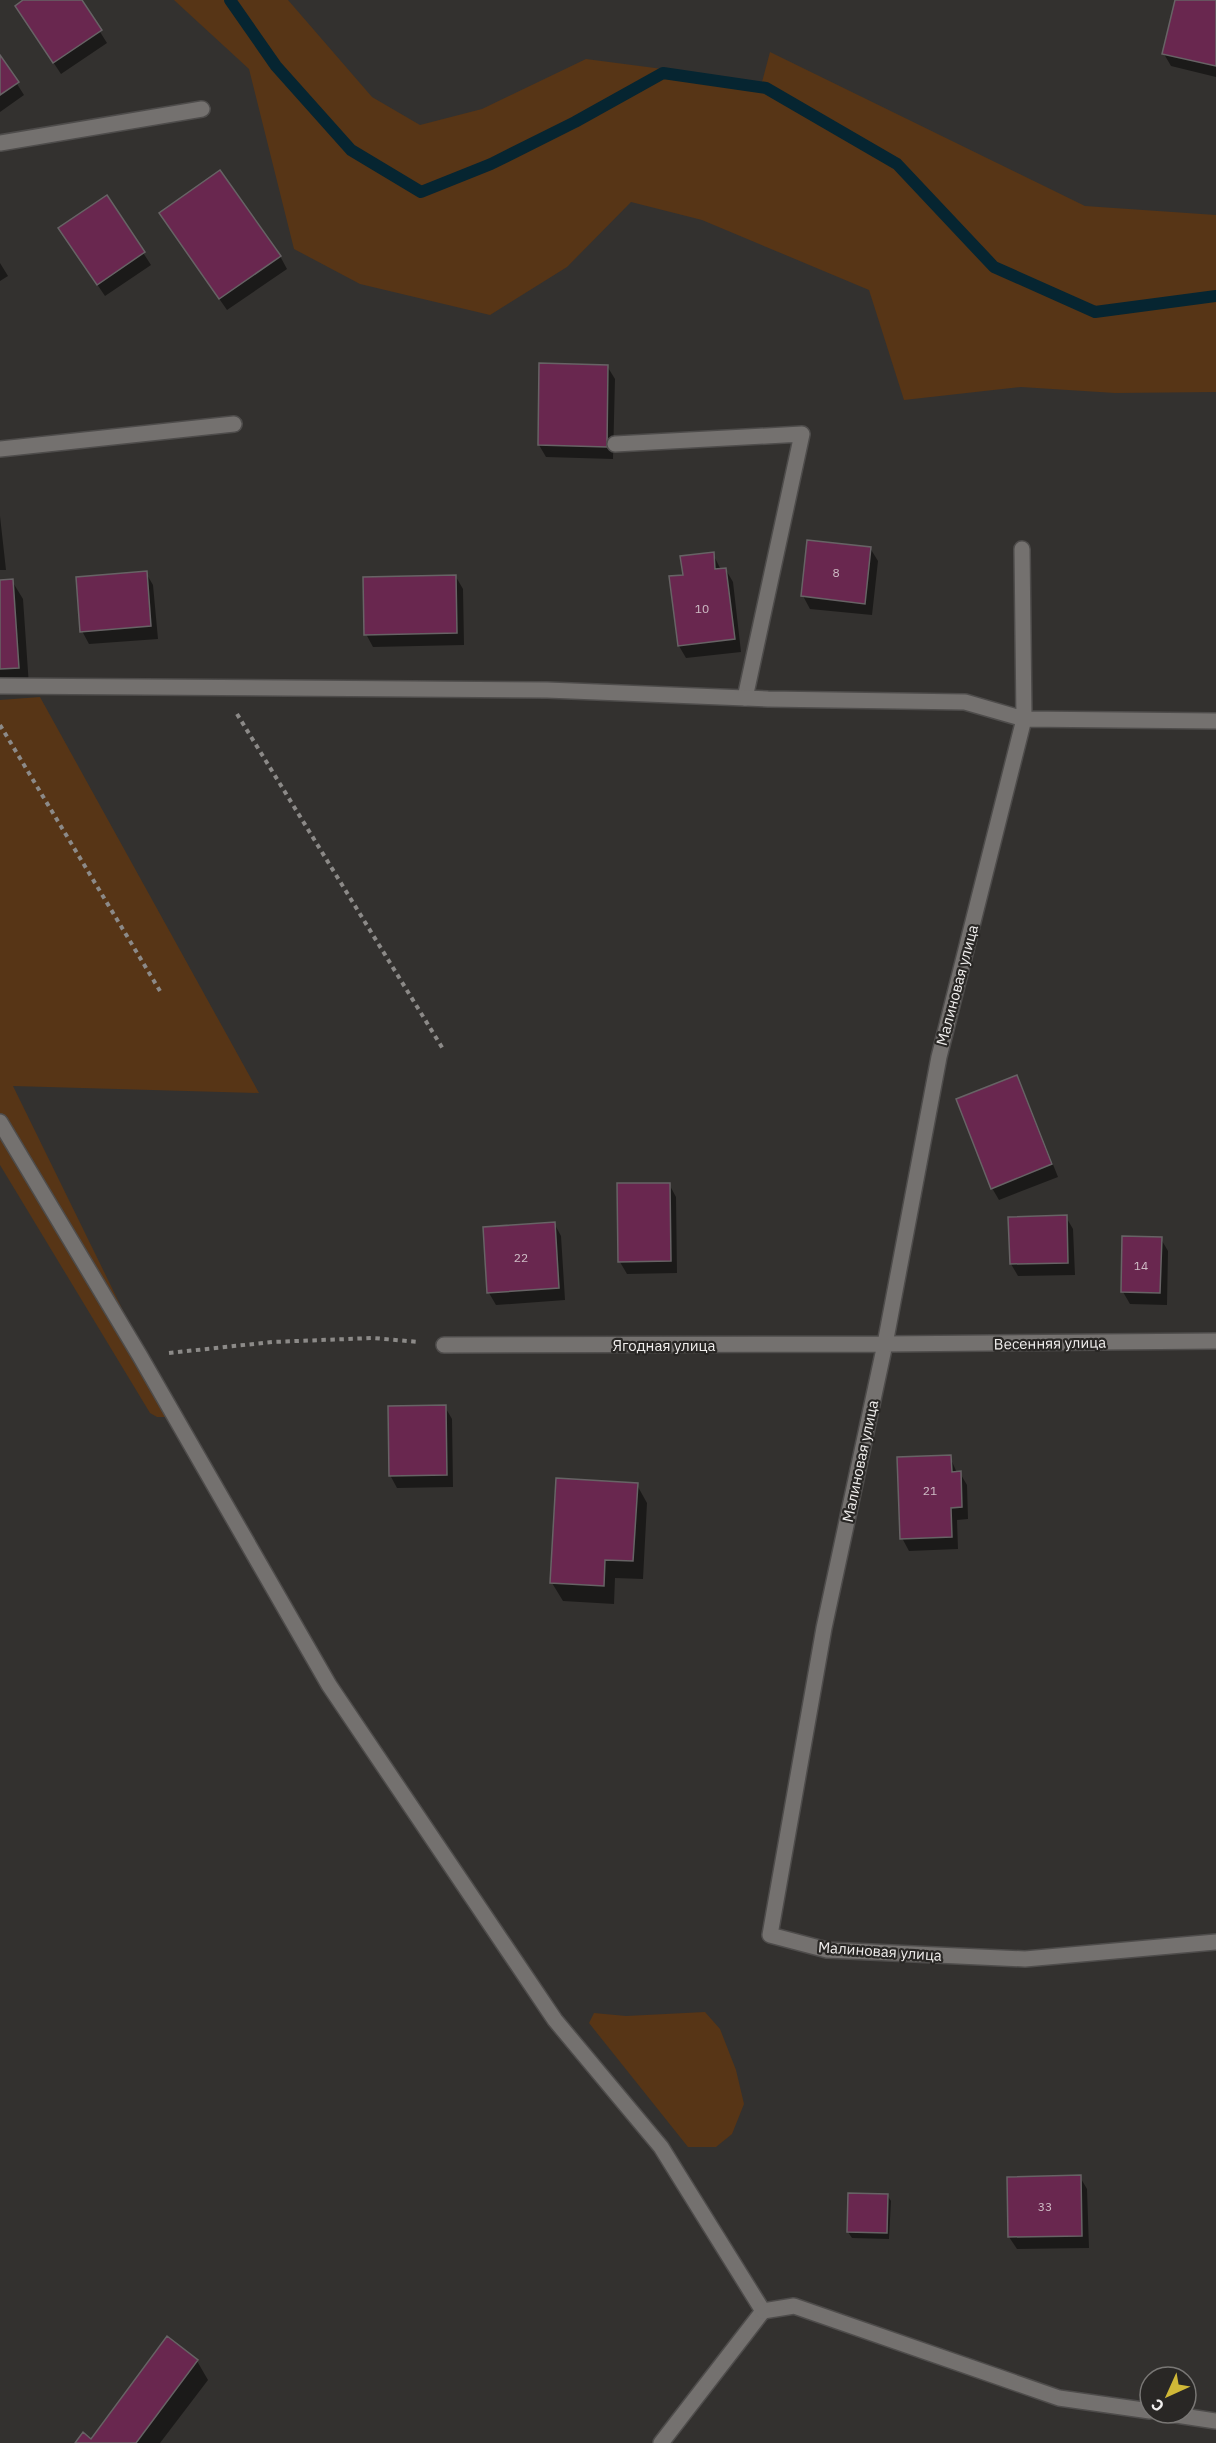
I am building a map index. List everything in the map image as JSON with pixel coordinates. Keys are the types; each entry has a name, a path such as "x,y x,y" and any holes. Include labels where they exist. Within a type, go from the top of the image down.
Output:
{"street":[{"path":"0,143 202,109"},
{"path":"0,449 234,424"},
{"path":"615,444 802,434 745,698"},
{"name":"Малиновая улица","path":"1022,549 1024,719 939,1057 885,1344 824,1628 770,1935 827,1950 1025,1959 1216,1942"},
{"path":"0,686 547,690 745,698 965,702 1024,719 1216,721"},
{"path":"0,1122 140,1356 329,1685 555,2020 661,2147 764,2311"},
{"name":"Весенняя улица","path":"885,1344 1216,1341"},
{"name":"Ягодная улица","path":"444,1345 885,1344"},
{"path":"661,2443 764,2311 794,2307 1059,2398 1138,2409"},
{"path":"1198,2418 1216,2421"}],"path":[{"path":"220,687 443,1049"},
{"path":"0,725 160,991"},
{"path":"140,1356 272,1342 373,1338 444,1345"}],"shaded area":[{"path":"174,0 288,0 372,97 420,125 482,109 586,59 762,82 770,52 1085,206 1216,215 1216,392 1115,393 1021,387 904,400 869,290 702,220 631,202 567,267 490,315 360,284 294,249 249,69"},
{"path":"40,697 259,1093 13,1086 159,1384 169,1412 165,1417 157,1417 150,1413 0,1165 0,700"},
{"path":"705,2012 720,2029 736,2070 744,2104 732,2134 716,2147 688,2147 589,2023 594,2013 626,2016"}],"building":[{"path":"23,0 82,0 102,30 53,63 15,6"},
{"path":"1175,0 1216,0 1216,66 1162,54"},
{"path":"0,55 19,82 0,95"},
{"path":"220,170 281,256 219,299 159,213"},
{"path":"107,195 145,252 97,285 58,228"},
{"path":"539,363 608,365 607,447 538,445"},
{"path":"807,540 871,547 865,604 801,596"},
{"path":"714,552 715,569 726,568 735,639 678,646 669,576 683,575 680,556"},
{"path":"147,571 151,626 80,632 76,577"},
{"path":"456,575 457,633 364,635 363,577"},
{"path":"13,579 19,668 0,669 0,580"},
{"path":"1017,1075 1052,1164 991,1189 956,1099"},
{"path":"617,1183 670,1183 671,1261 618,1262"},
{"path":"1067,1215 1068,1263 1010,1264 1008,1217"},
{"path":"555,1222 559,1288 487,1293 483,1227"},
{"path":"1122,1236 1162,1237 1160,1293 1121,1292"},
{"path":"446,1405 447,1475 389,1476 388,1406"},
{"path":"951,1455 952,1472 961,1471 962,1507 951,1508 952,1537 900,1539 897,1457"},
{"path":"556,1478 638,1483 633,1561 605,1560 604,1586 550,1583"},
{"path":"1081,2175 1082,2236 1008,2237 1007,2177"},
{"path":"848,2193 888,2194 887,2233 847,2232"},
{"path":"167,2336 198,2360 136,2443 75,2443 83,2432 91,2439"}],"waterway":[{"path":"230,0 276,66 351,150 421,192 491,164 575,122 663,73 766,88 897,164 994,267 1095,312 1216,296"}]}
